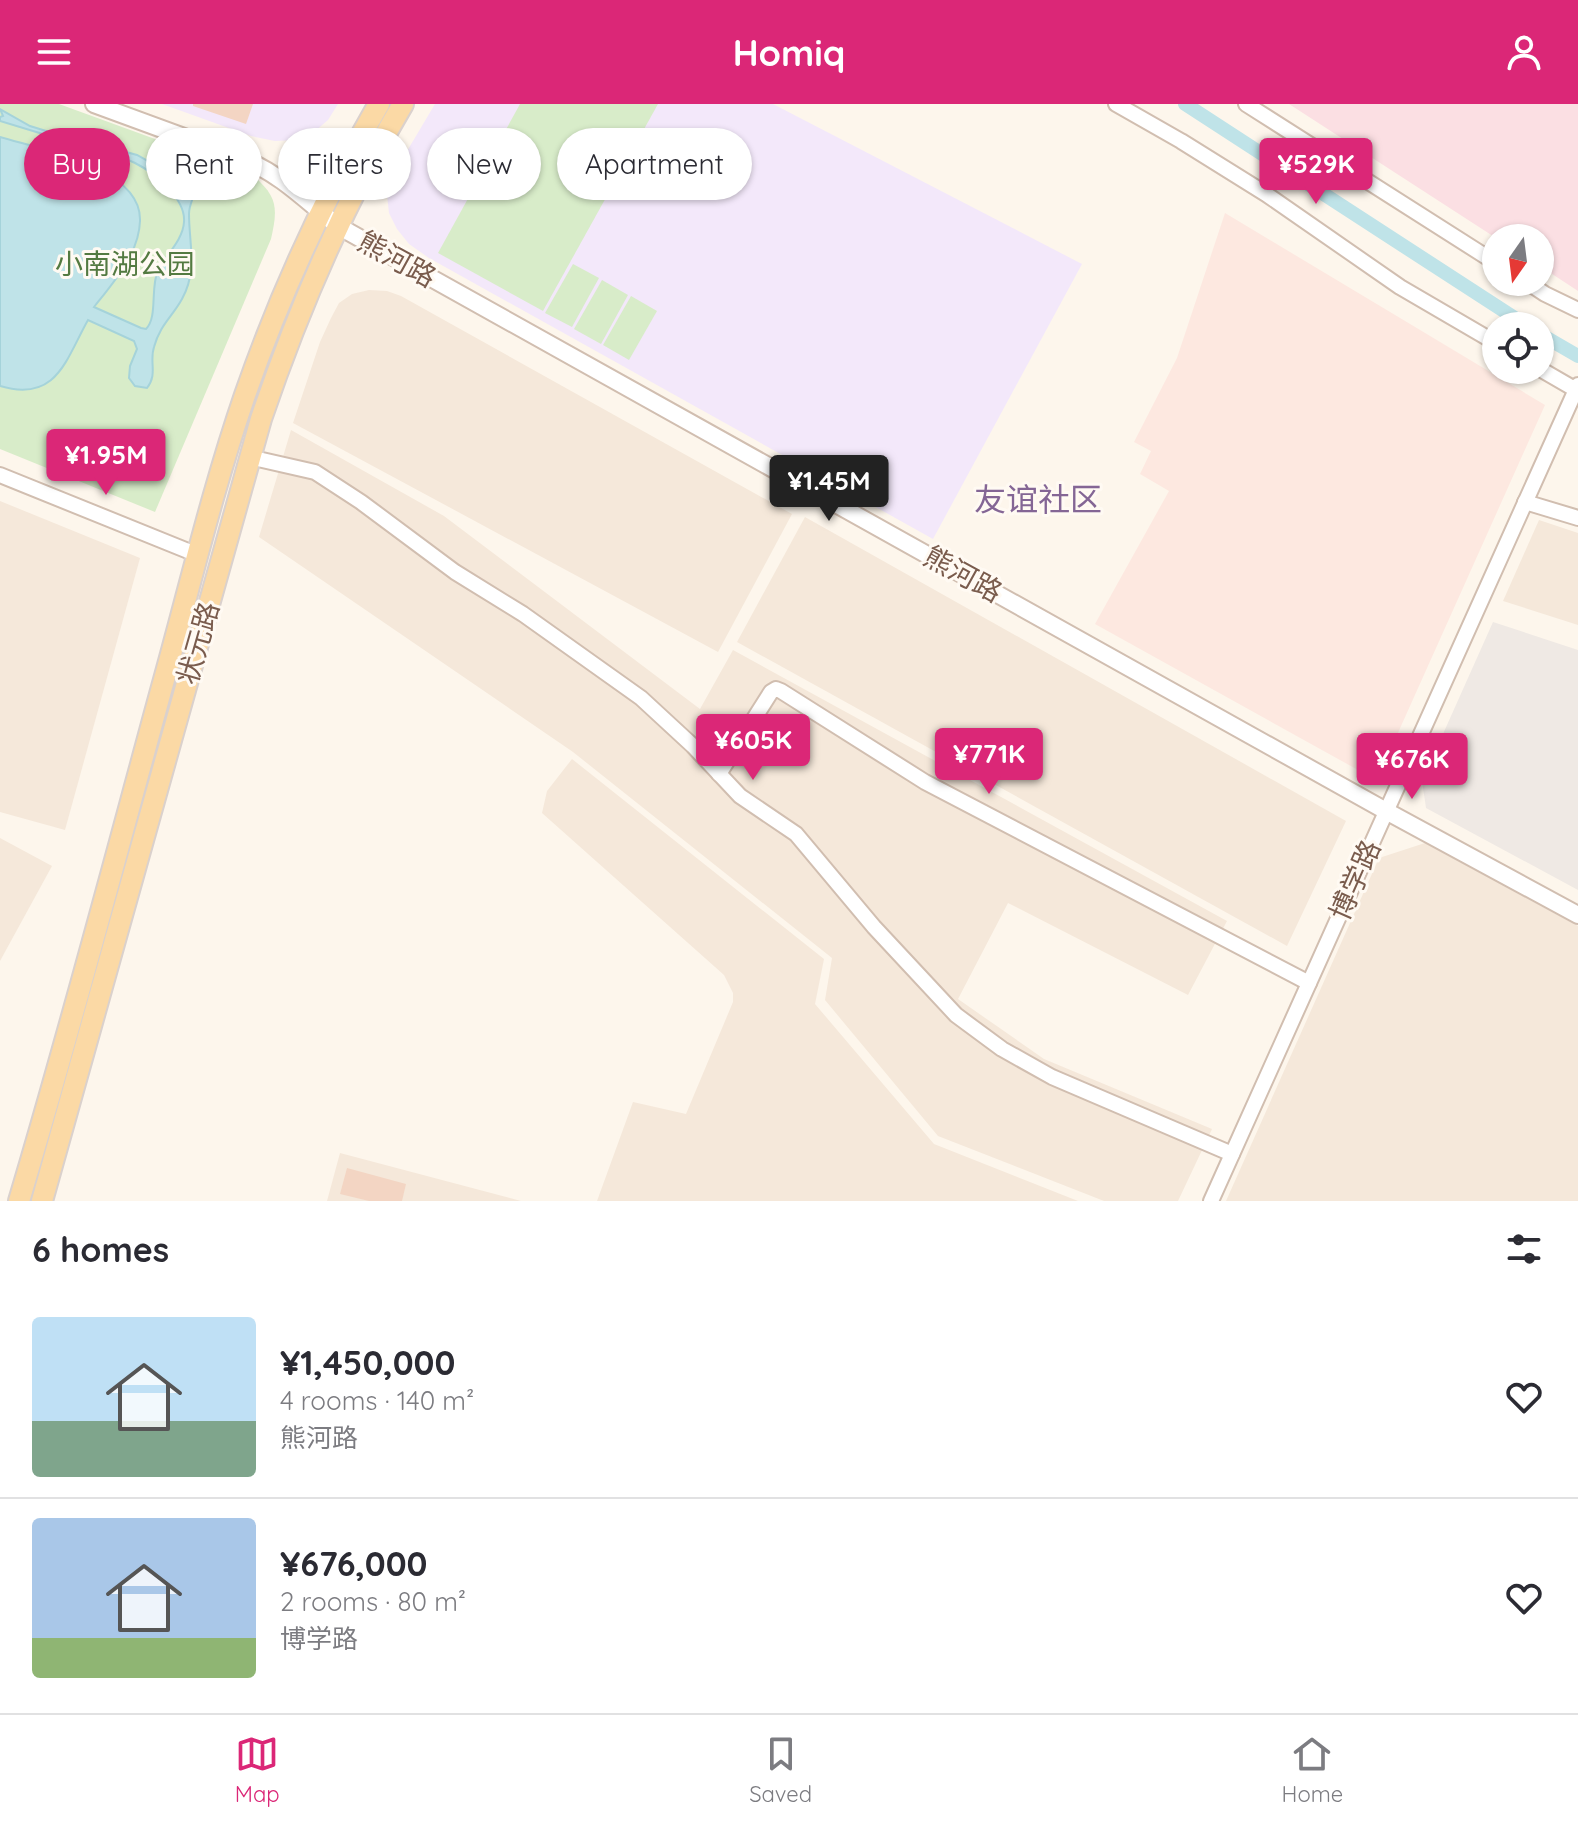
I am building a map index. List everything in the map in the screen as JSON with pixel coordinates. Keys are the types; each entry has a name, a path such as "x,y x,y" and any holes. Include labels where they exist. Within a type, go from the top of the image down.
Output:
{"main road":[{"name":"状元路","path":"19,1201 198,555 249,384 279,305 321,212 379,104"},
{"name":"状元路","path":"42,1201 249,457 293,329 338,226 403,104"}],"street":[{"name":"熊河路","path":"94,104 266,169 338,226 1578,915"},
{"path":"1116,104 1194,148 1400,287 1482,335"},
{"path":"1246,104 1482,254"},
{"path":"1549,296 1578,310"},
{"path":"1554,377 1577,389"},
{"name":"博学路","path":"1211,1201 1577,389"},
{"path":"249,457 315,472 455,572 523,614 641,698 693,746 740,796 796,834 874,927 956,1015 1002,1049 1052,1077 1232,1154"},
{"path":"0,475 198,555"},
{"path":"1525,502 1578,518"},
{"path":"719,774 771,692 776,689 939,790 1309,983"}],"shaded area":[{"path":"162,104 338,104 319,128 278,128 278,141 262,138 262,128 229,128"},
{"path":"435,104 773,104 1082,264 933,539 409,244 389,213 388,200 411,200 411,144"},
{"path":"1289,104 1578,104 1578,291 1554,275 1554,224 1482,224 1482,229"},
{"path":"1225,213 1482,367 1482,384 1510,384 1545,405 1384,764 1367,775 1095,624 1169,491 1140,474 1151,451 1134,442 1177,358"},
{"path":"369,290 401,296 792,514 718,652 293,423 320,342 339,303 352,294"},
{"path":"291,430 444,516 700,709 733,650 1227,921 1188,995 1008,903 958,999 1044,1059 1212,1129 1178,1201 1104,1201 938,1136 825,1000 832,958 573,752 259,537"},
{"path":"0,501 140,558 65,830 0,812"},
{"path":"805,517 1346,821 1287,946 737,642"},
{"path":"1539,520 1578,533 1578,625 1503,601"},
{"path":"1493,622 1578,650 1578,890 1426,808 1422,781"},
{"path":"572,759 824,959 815,1004 934,1144 1078,1201 597,1201 633,1102 686,1114 733,1002 733,993 724,975 542,813 547,791"},
{"path":"0,838 52,866 0,961"},
{"path":"1425,843 1578,926 1578,1201 1226,1201 1379,858"},
{"path":"340,1153 521,1201 327,1201"}],"green space":[{"name":"小南湖公园","path":"0,104 59,104 125,128 24,128 24,200 130,200 130,130 146,136 146,200 262,200 262,185 266,189 275,211 271,239 155,512 0,449"},
{"path":"520,104 658,104 645,128 557,128 557,200 605,200 543,311 438,253 467,200 541,200 541,128 507,128"},
{"path":"573,264 599,278 572,327 545,313"},
{"path":"602,280 628,295 601,344 574,329"},
{"path":"631,296 657,311 629,360 603,345"}],"water":[{"path":"0,109 36,128 24,128 0,121 3,116"},
{"path":"0,137 24,144 24,200 130,200 130,194 136,202 140,221 135,245 124,267 94,307 141,328 146,329 150,324 158,270 183,229 178,200 192,200 189,214 190,278 182,299 157,339 152,378 147,388 135,386 129,378 137,349 134,341 88,320 66,363 47,383 19,390 0,386"},
{"path":"130,153 146,160 146,169 130,161"}],"building":[{"path":"193,104 253,104 246,124"},
{"path":"347,1168 406,1184 402,1201 369,1201 340,1194"}],"waterway":[{"path":"1185,104 1505,312"},
{"path":"1554,342 1578,356"}],"district":[{"name":"友谊社区","path":"1038,500"}]}
